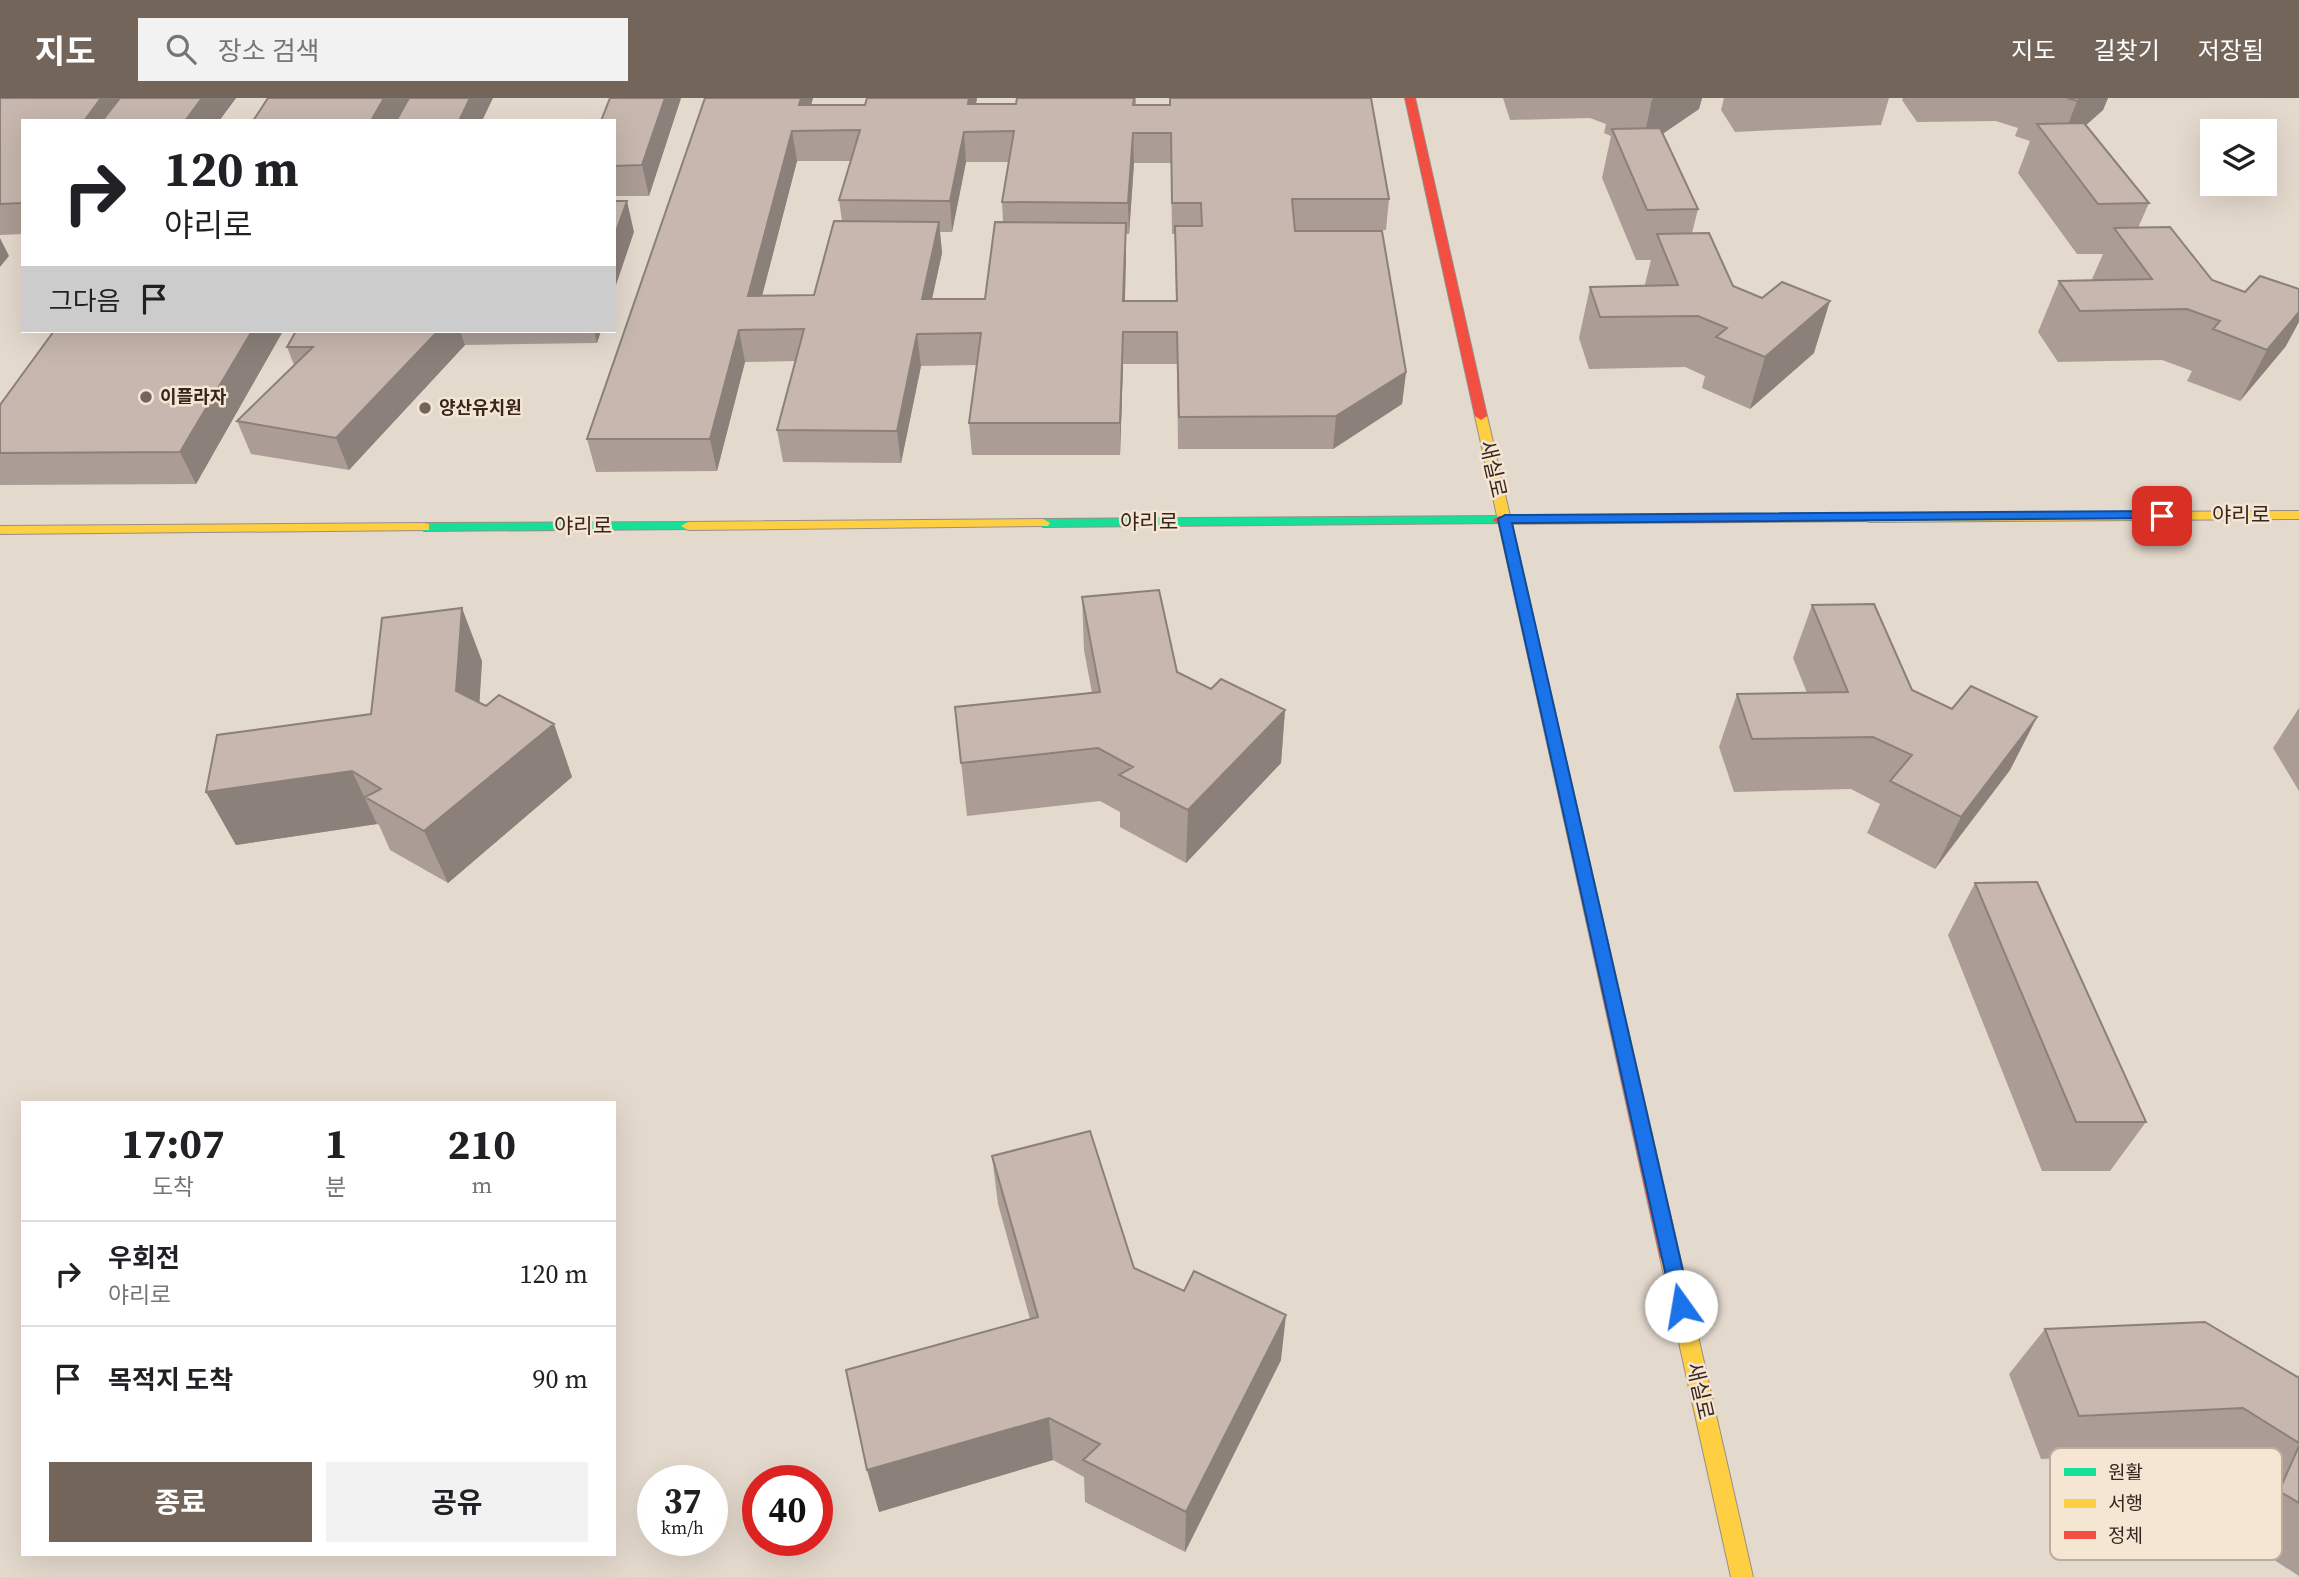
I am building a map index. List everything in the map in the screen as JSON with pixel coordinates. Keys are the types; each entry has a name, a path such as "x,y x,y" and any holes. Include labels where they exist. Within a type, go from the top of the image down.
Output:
{"street":[{"name":"새실로","path":"1410,98 1742,1577"},
{"name":"야리로","path":"0,530 2299,515"}],"building":[{"path":"0,98 101,98 85,119 21,119 21,203 0,204"},
{"path":"120,98 202,98 186,119 104,119"},
{"path":"268,98 384,98 372,119 254,119"},
{"path":"409,98 470,98 460,119 397,119"},
{"path":"610,98 665,98 642,165 616,166 616,119 602,119"},
{"path":"705,98 801,98 799,105 865,105 867,98 969,98 968,104 1016,104 1017,98 1134,98 1133,105 1170,105 1170,98 1371,98 1389,199 1292,199 1295,231 1382,231 1406,372 1336,416 1179,417 1177,332 1123,332 1120,423 969,423 981,333 917,334 897,431 777,430 804,329 739,330 710,439 587,439","holes":["860,130 839,200 950,201 964,132 1014,131 1002,202 1128,203 1133,133 1171,133 1172,203 1201,203 1202,226 1175,226 1177,301 1123,301 1126,223 995,222 985,299 922,299 939,222 834,221 814,295 748,296 792,131"]},
{"path":"2084,123 2149,203 2098,204 2037,124"},
{"path":"1660,128 1698,209 1647,210 1612,129"},
{"path":"616,201 627,201 616,231"},
{"path":"2170,227 2212,280 2245,292 2260,276 2299,289 2299,312 2267,350 2213,329 2220,321 2187,309 2080,311 2059,281 2152,279 2114,228"},
{"path":"1709,233 1733,286 1762,298 1782,282 1830,301 1765,357 1716,337 1727,328 1698,316 1600,317 1590,287 1678,285 1657,234"},
{"name":"이플라자","path":"53,333 251,333 180,452 0,453 0,405"},
{"path":"295,333 436,333 336,438 237,421 313,347 287,347"},
{"path":"1159,590 1177,672 1211,689 1221,679 1285,710 1188,810 1119,775 1133,767 1098,748 961,763 955,707 1100,692 1082,597"},
{"path":"1874,604 1912,690 1952,709 1971,686 2037,717 1961,817 1890,781 1912,755 1873,737 1752,739 1737,694 1848,692 1812,605"},
{"path":"462,608 456,691 486,706 499,695 554,724 424,831 365,797 381,789 352,771 206,792 217,735 371,714 382,618"},
{"path":"2037,882 2146,1122 2076,1122 1975,883"},
{"path":"1090,1131 1134,1268 1184,1291 1194,1271 1286,1315 1186,1512 1083,1460 1100,1444 1049,1418 867,1470 846,1370 1038,1317 992,1156"},
{"path":"2205,1322 2299,1378 2299,1443 2243,1408 2079,1416 2045,1329"},
{"path":"2299,1446 2299,1503 2282,1493 2282,1484"}],"traffic: fast":[{"path":"1043,523 1499,520"},
{"path":"424,527 688,526"}],"traffic: slow":[{"path":"1481,416 1577,842"},
{"path":"1869,518 2299,515"},
{"path":"688,526 1043,523"},
{"path":"0,530 424,527"},
{"path":"1670,1257 1742,1577"}],"traffic: jam":[{"path":"1410,98 1481,416"},
{"path":"1499,520 1869,518"},
{"path":"1577,842 1670,1257"}],"place":[{"name":"이플라자","path":"146,397"},
{"name":"양산유치원","path":"425,408"}],"route":[{"path":"1681,1306 1505,519 2162,516"}]}
